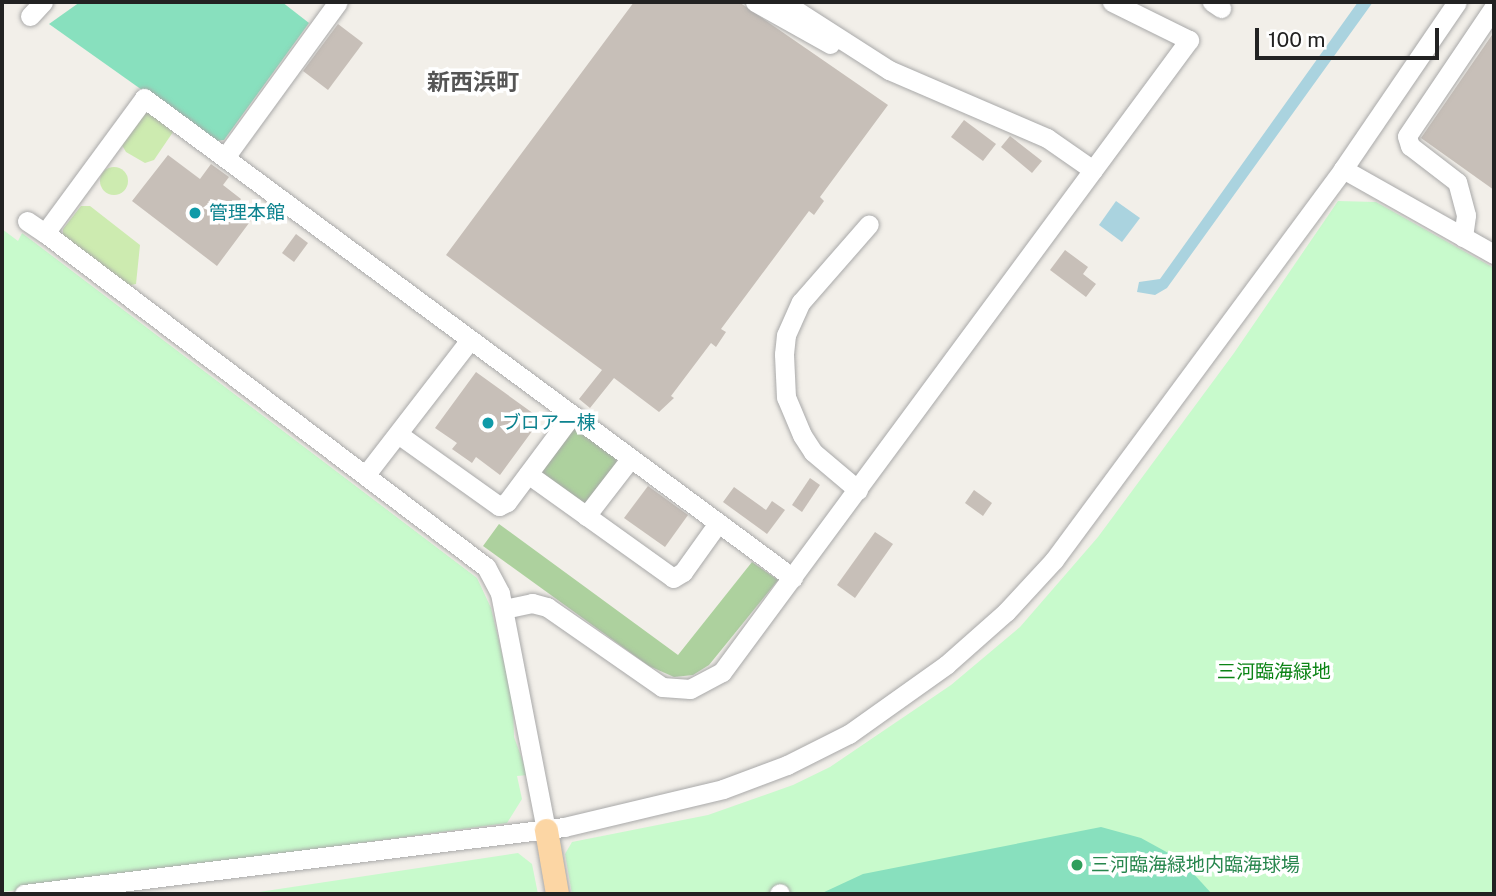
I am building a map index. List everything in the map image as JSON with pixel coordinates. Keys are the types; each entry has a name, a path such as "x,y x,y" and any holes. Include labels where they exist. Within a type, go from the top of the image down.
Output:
{"main road":[{"path":"546,830 557,894"}],"street":[{"path":"226,156 338,2"},
{"path":"755,2 816,40 857,52 1047,138 1093,170"},
{"path":"783,2 857,52"},
{"path":"504,609 540,604 647,680 681,691 706,684 722,672 1189,40 1141,8 1112,2"},
{"path":"24,894 546,830 654,808 786,765 849,734 946,665 1030,588 1077,532 1343,169 1457,2"},
{"path":"1463,237 1466,215 1457,182 1410,146 1407,136 1494,7"},
{"path":"45,233 144,98 226,156 469,341 793,578"},
{"path":"1343,169 1494,254"},
{"path":"27,221 367,473 479,560 497,584 504,609 546,830"},
{"path":"858,490 813,452 802,435 786,397 784,354 786,335 801,302 869,224"},
{"path":"367,473 469,341"},
{"path":"398,434 496,505 507,502 571,416"},
{"path":"586,516 630,459"},
{"path":"528,474 673,578 683,572 718,523"}],"green space":[{"path":"80,2 282,2 309,23 224,140 214,141 49,24"},
{"path":"146,110 173,132 154,160 145,163 126,152 120,142"},
{"path":"114,167 124,171 128,181 124,191 114,195 104,191 100,181 104,171"},
{"name":"三河臨海緑地","path":"1338,201 1376,202 1494,268 1494,894 572,894 565,854 572,842 708,815 793,785 830,767 951,685 1020,627 1098,537 1234,353"},
{"path":"81,206 90,206 140,245 136,284 126,286 63,237 63,229"},
{"path":"2,229 18,241 22,233 477,578 491,608 513,700 514,737 528,775 517,776 522,799 507,823 2,892"},
{"path":"576,428 615,457 618,466 591,503 580,504 542,475 540,466 567,429"},
{"path":"499,524 678,655 752,562 778,580 709,665 693,675 674,677 649,666 483,546"},
{"name":"三河臨海緑地内臨海球場","path":"1101,827 1141,838 1181,860 1212,894 820,894 863,874"},
{"path":"518,853 532,864 538,894 246,894"}],"water":[{"path":"1358,2 1373,2 1167,288 1155,295 1137,292 1139,282 1160,279"},
{"path":"1116,201 1140,218 1122,242 1099,225"}],"building":[{"path":"634,2 739,2 888,105 820,197 824,201 814,215 809,211 721,329 726,332 716,347 711,343 671,396 674,398 659,412 614,378 590,408 579,399 602,370 446,255"},
{"path":"338,24 363,43 328,90 303,71"},
{"path":"1494,32 1494,190 1421,138"},
{"path":"964,120 996,144 983,161 951,137"},
{"path":"1010,136 1042,161 1032,173 1001,147"},
{"name":"管理本館","path":"168,155 200,179 211,164 229,177 223,185 241,199 236,206 252,219 217,266 132,201"},
{"path":"296,234 308,243 294,262 282,253"},
{"path":"1065,250 1088,267 1083,274 1096,284 1086,297 1050,270"},
{"name":"ブロアー棟","path":"476,372 541,419 500,475 476,457 472,463 452,449 457,443 435,428"},
{"path":"810,478 820,485 802,512 792,505"},
{"path":"648,486 688,515 665,547 624,518"},
{"path":"734,487 766,510 772,501 785,510 767,534 723,502"},
{"path":"974,490 992,503 983,516 965,503"},
{"path":"875,532 893,544 855,598 837,585"}],"place":[{"name":"管理本館","path":"195,213"},
{"name":"ブロアー棟","path":"488,423"},
{"name":"三河臨海緑地内臨海球場","path":"1077,865"}],"district":[{"name":"新西浜町","path":"473,82"}]}
